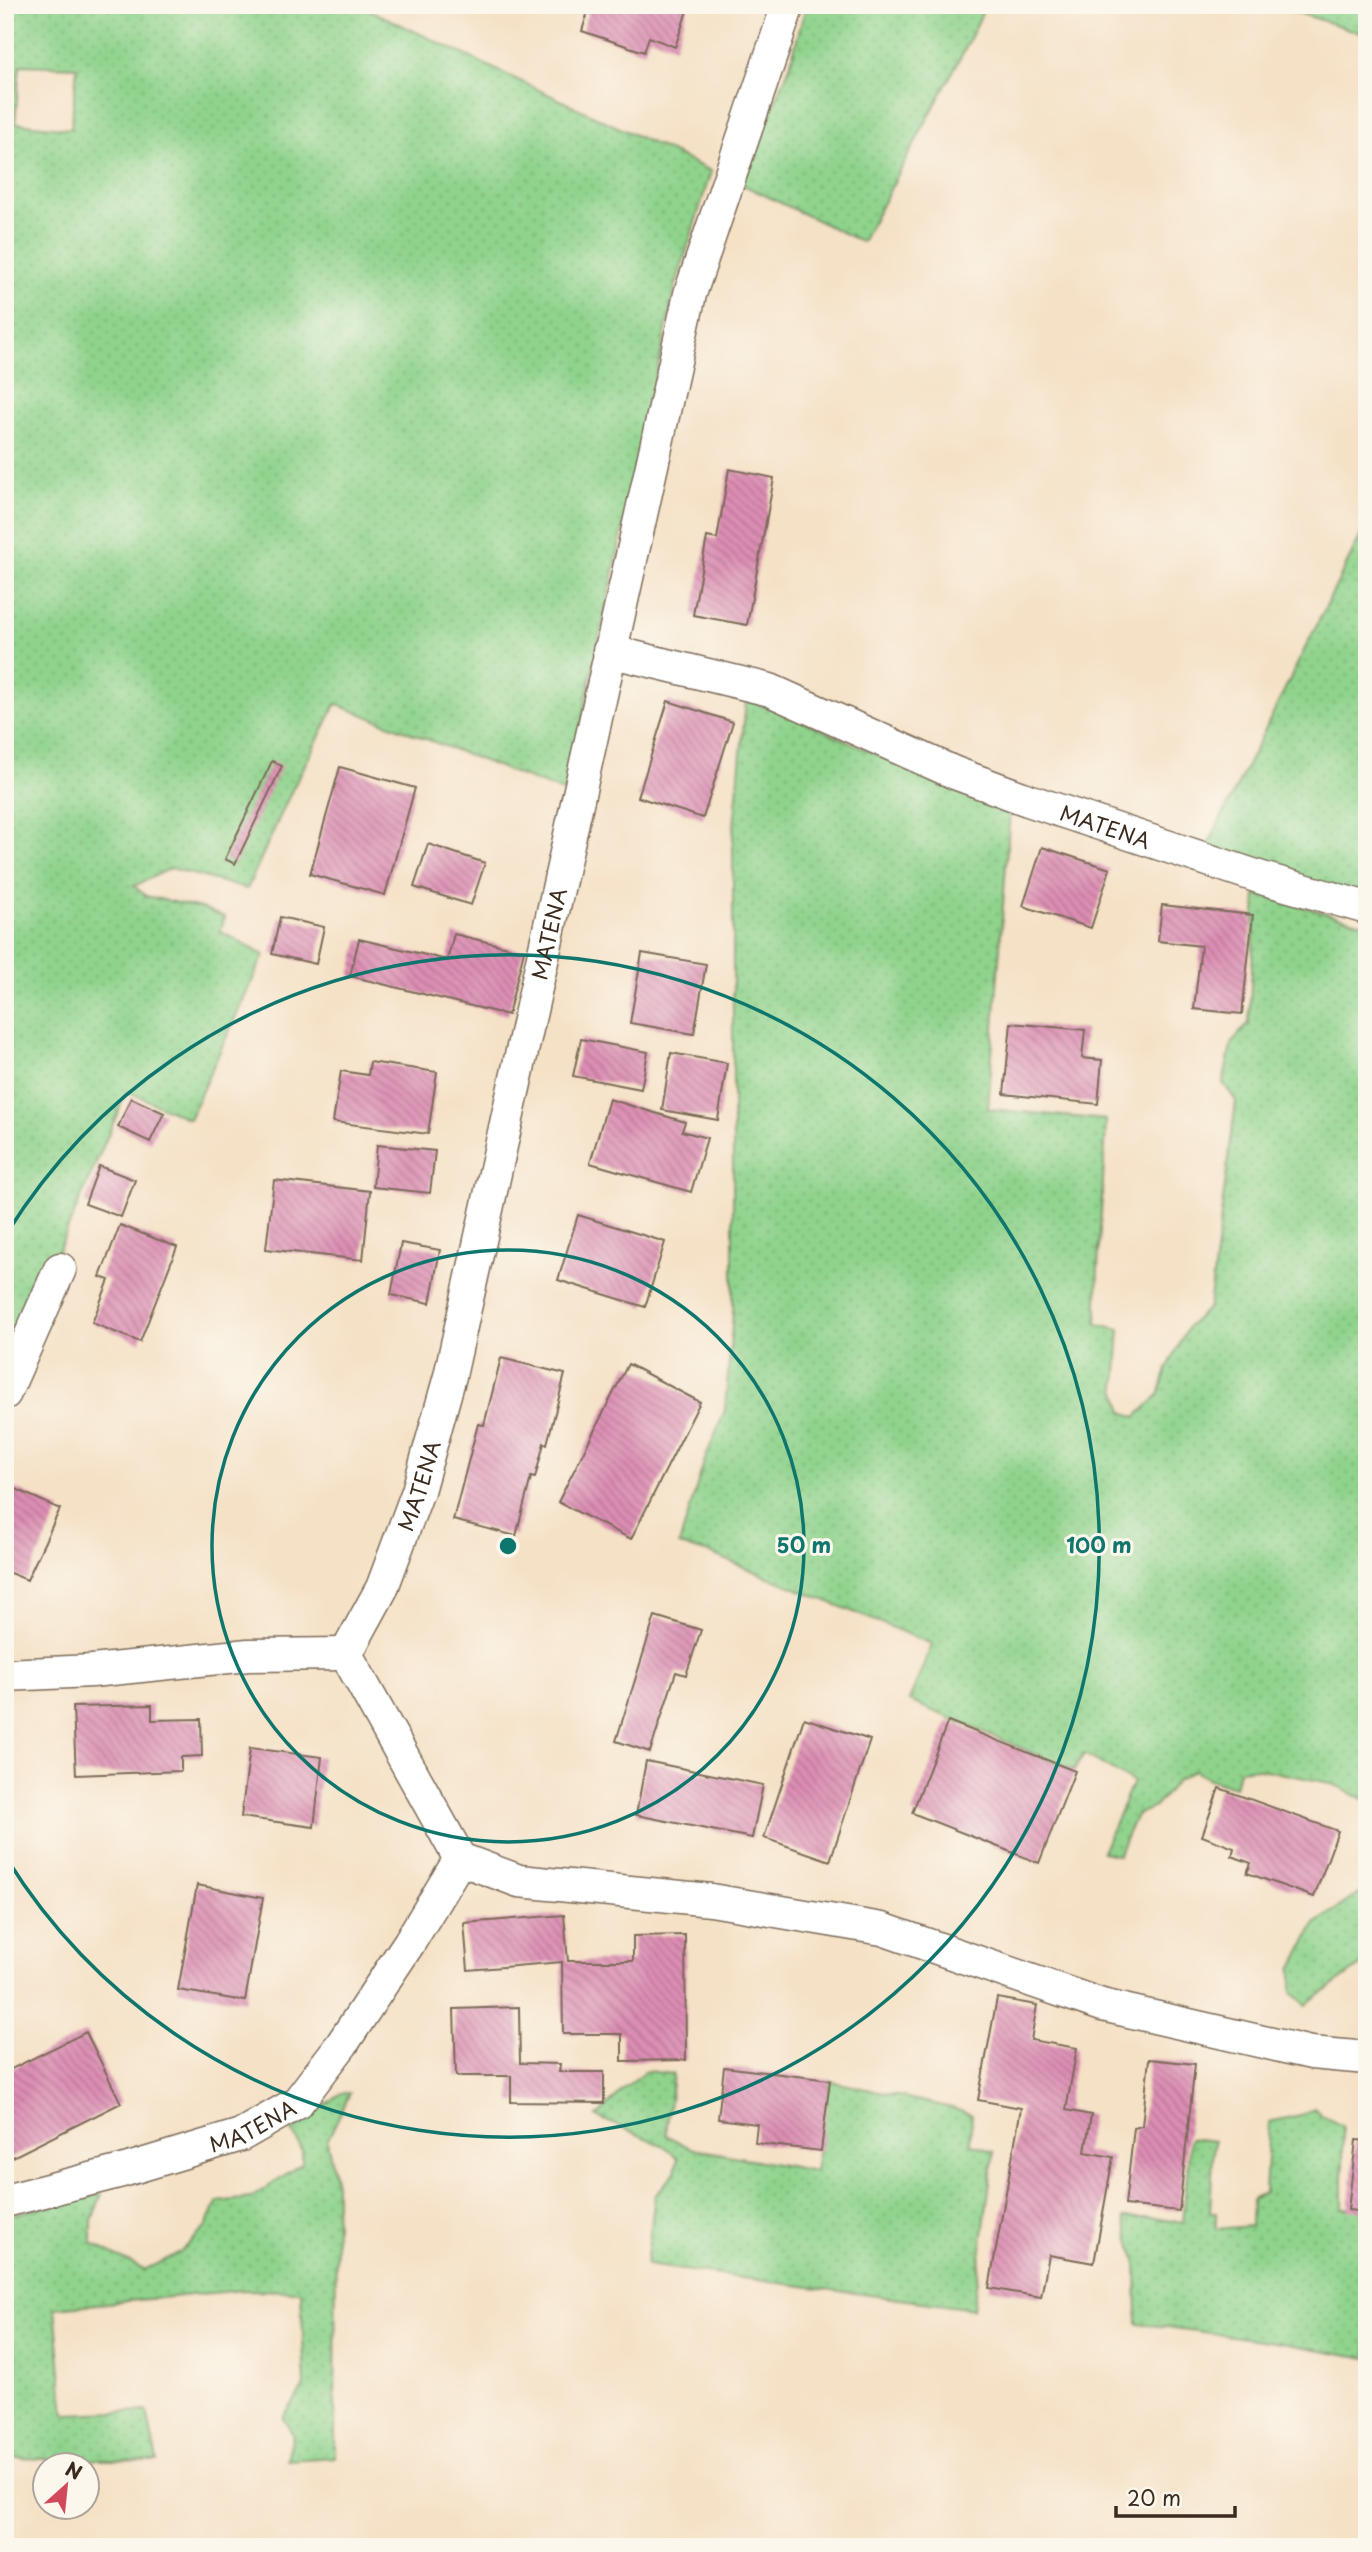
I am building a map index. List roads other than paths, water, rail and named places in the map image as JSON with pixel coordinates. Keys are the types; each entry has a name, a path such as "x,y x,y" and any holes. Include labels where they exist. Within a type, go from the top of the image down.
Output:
{"street":[{"path":"609,651 690,294 789,5"},
{"name":"MATENA","path":"346,1654 382,1588 418,1492 450,1376 598,712 609,651 770,690 955,773 1028,800 1265,879 1367,908"},
{"path":"5,1394 61,1269"},
{"path":"5,1675 92,1671 248,1655 346,1654 460,1859 519,1881 711,1900 882,1929 1102,2005 1311,2053 1367,2058"},
{"name":"MATENA","path":"5,2201 122,2171 241,2135 297,2103 342,2043 409,1943 460,1859"}]}
